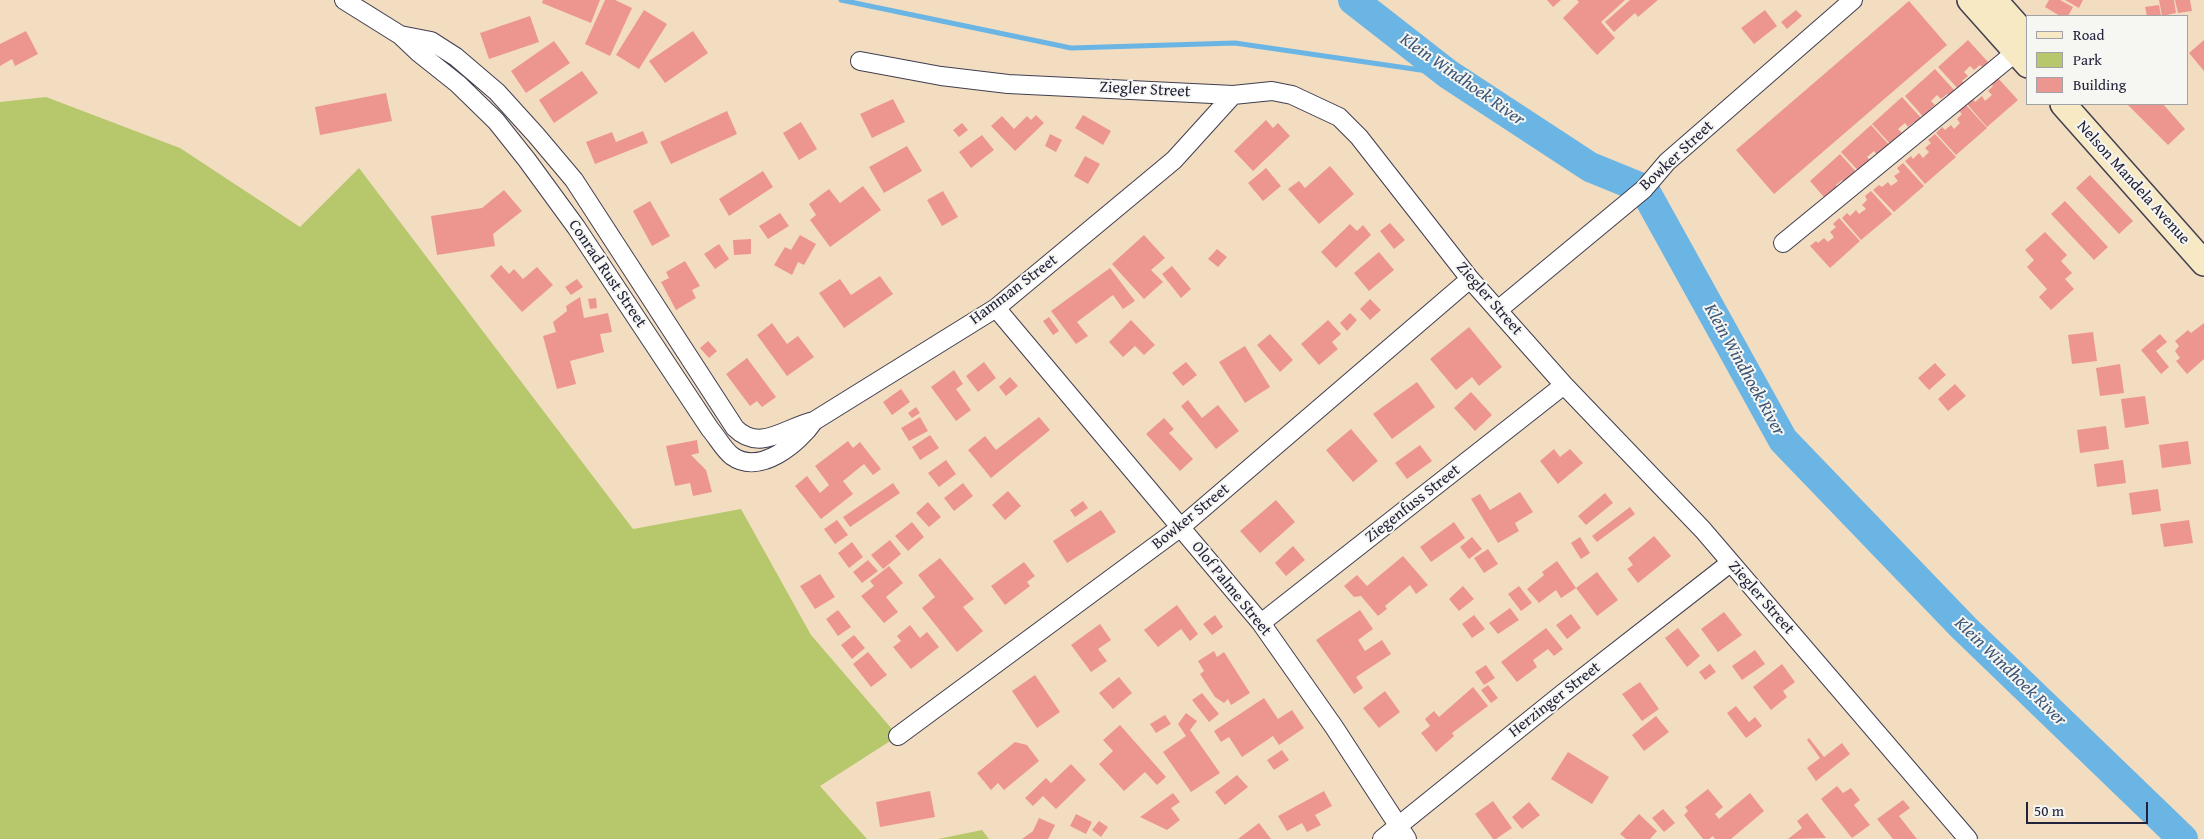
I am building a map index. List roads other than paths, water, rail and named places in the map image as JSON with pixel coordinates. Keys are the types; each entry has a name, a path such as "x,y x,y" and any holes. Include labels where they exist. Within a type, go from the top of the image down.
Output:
{"main road":[{"path":"1970,0 2024,52"},
{"path":"1994,0 2024,52"},
{"name":"Nelson Mandela Avenue","path":"2064,105 2204,263"},
{"name":"Nelson Mandela Avenue","path":"2086,105 2204,240"}],"street":[{"name":"Conrad Rust Street","path":"344,0 400,35 418,53 458,84 496,121 576,227 710,429 732,456 745,462 758,462 770,458 806,432 814,421"},
{"name":"Bowker Street","path":"1498,310 1644,189 1667,162 1853,0"},
{"name":"Conrad Rust Street","path":"400,35 431,41 456,56 497,92 536,135 574,180 735,428 742,436 764,439"},
{"path":"1784,243 2024,52"},
{"name":"Ziegler Street","path":"860,61 941,76 1008,84 1233,95 1272,91 1292,95 1340,117 1359,137 1470,279 1564,385 1703,530 1968,839"},
{"name":"Hamman Street","path":"764,439 798,424 814,421 996,308 1174,160 1233,95"},
{"name":"Bowker Street","path":"898,736 1181,527 1470,279"},
{"name":"Olof Palme Street","path":"996,308 1262,623 1334,727 1403,832"},
{"name":"Ziegenfuss Street","path":"1262,623 1564,385"},
{"name":"Herzinger Street","path":"1382,839 1403,832 1730,563"}],"waterway":[{"path":"841,0 1071,48 1235,43 1448,74"},
{"name":"Klein Windhoek River","path":"1353,0 1448,74 1590,167 1644,189 1783,440 1964,628 2183,839"}]}
